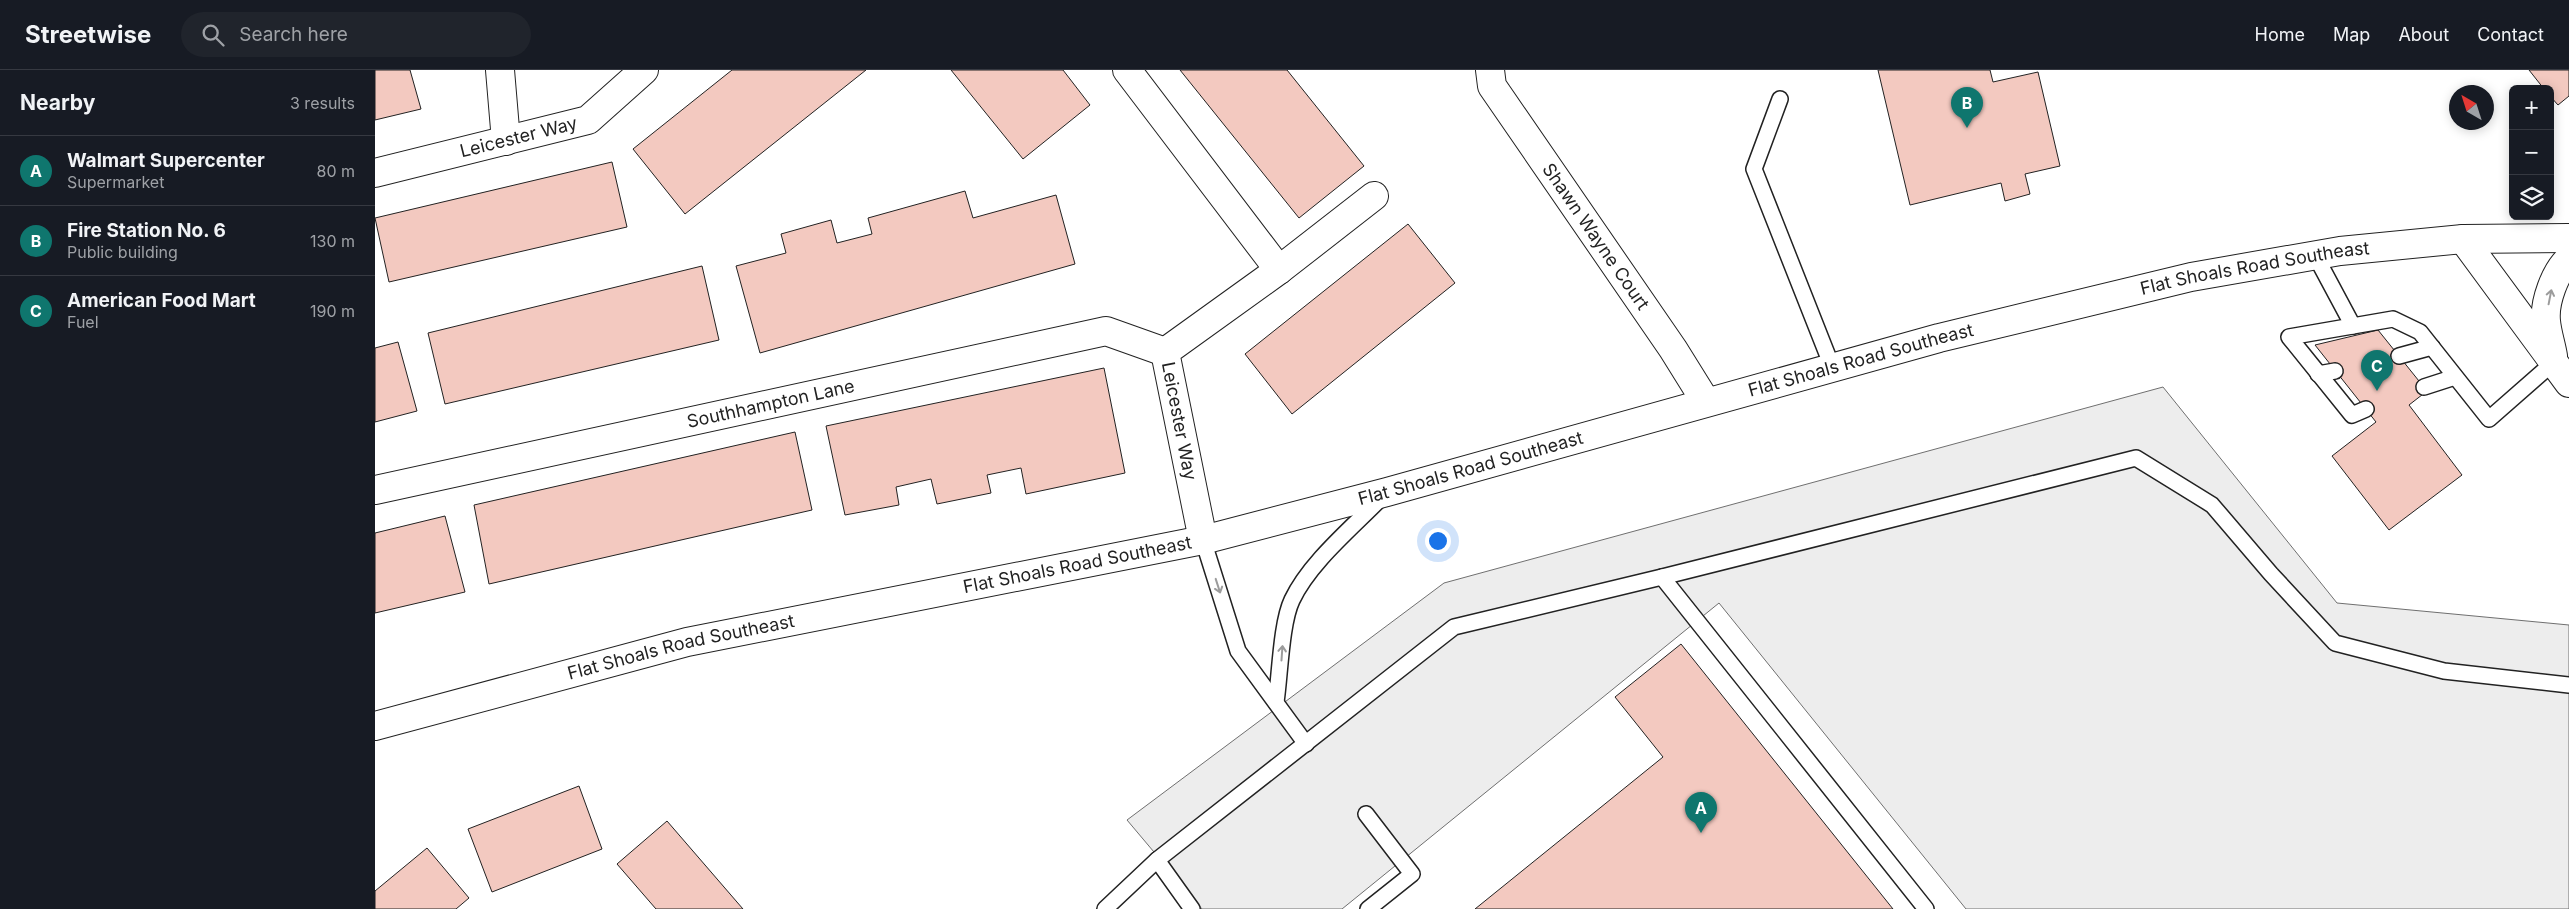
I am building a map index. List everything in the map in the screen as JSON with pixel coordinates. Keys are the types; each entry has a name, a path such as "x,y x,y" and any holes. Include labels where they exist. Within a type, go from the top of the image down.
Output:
{"street":[{"path":"499,70 506,140"},
{"name":"Leicester Way","path":"375,173 588,120 644,70"},
{"path":"1127,70 1279,270"},
{"name":"Shawn Wayne Court","path":"1490,70 1492,86 1673,349 1706,402"},
{"name":"Leicester Way","path":"1203,540 1165,352 1279,270 1374,196"},
{"name":"Flat Shoals Road Southeast","path":"375,726 687,642 1203,540 1387,492 1939,338 2191,277 2315,255 2463,239 2569,238"},
{"path":"2463,239 2562,372"},
{"path":"2562,372 2546,318 2552,288 2564,263 2569,259"},
{"name":"Southhampton Lane","path":"375,490 1106,331 1165,352"}],"lane":[{"path":"1780,99 1754,169 1833,369"},
{"path":"2315,255 2353,326"},
{"path":"2366,409 2352,415 2289,337 2393,319 2420,332 2489,419 2562,372"},
{"path":"2399,356 2432,347"},
{"path":"2318,374 2335,371"},
{"path":"2424,388 2455,378"},
{"path":"1105,909 1157,860 1454,627 2136,458 2212,505 2271,574 2335,643 2444,671 2569,685"},
{"path":"1276,702 1282,645 1291,601 1308,574 1387,492"},
{"path":"1203,540 1238,651 1306,744"},
{"path":"1662,577 1926,909"},
{"path":"1366,814 1412,874 1368,909"},
{"path":"1157,860 1192,909"}],"shaded area":[{"path":"2163,387 2337,603 2569,625 2569,909 1966,909 1719,603 1342,909 1202,909 1127,820 1444,583"}],"building":[{"path":"375,70 410,70 421,109 375,120"},
{"path":"732,70 866,70 685,214 633,149"},
{"path":"951,70 1063,70 1090,105 1023,159"},
{"path":"1180,70 1287,70 1364,166 1299,218"},
{"path":"1878,70 1990,70 1993,82 2038,72 2060,166 2025,174 2030,194 2005,201 2001,183 1910,205"},
{"path":"2529,70 2569,70 2569,96 2558,105 2554,100 2554,85 2541,85"},
{"path":"612,162 627,227 389,282 375,218"},
{"path":"965,191 973,218 1056,195 1075,264 760,353 736,266 786,253 781,234 831,220 837,243 872,234 868,218"},
{"path":"1408,224 1455,283 1292,414 1245,354"},
{"path":"702,266 719,340 445,404 428,333"},
{"path":"2378,330 2427,391 2409,405 2462,475 2389,530 2332,456 2376,422 2315,345"},
{"path":"398,342 417,411 375,422 375,348"},
{"path":"1104,368 1125,473 1026,494 1021,468 987,475 991,493 937,504 931,479 896,487 899,505 845,515 826,426"},
{"path":"795,432 812,510 489,584 474,505"},
{"path":"445,516 465,592 375,613 375,533"},
{"path":"1681,644 1893,909 1475,909 1663,757 1615,697"},
{"path":"579,786 602,849 492,892 468,829"},
{"path":"667,821 743,909 656,909 617,864"},
{"path":"427,848 469,898 456,909 375,909 375,891"}],"place":[{"name":"Fire Station No. 6","path":"1967,128"},
{"name":"American Food Mart","path":"2377,391"},
{"name":"Walmart Supercenter","path":"1701,833"}]}
